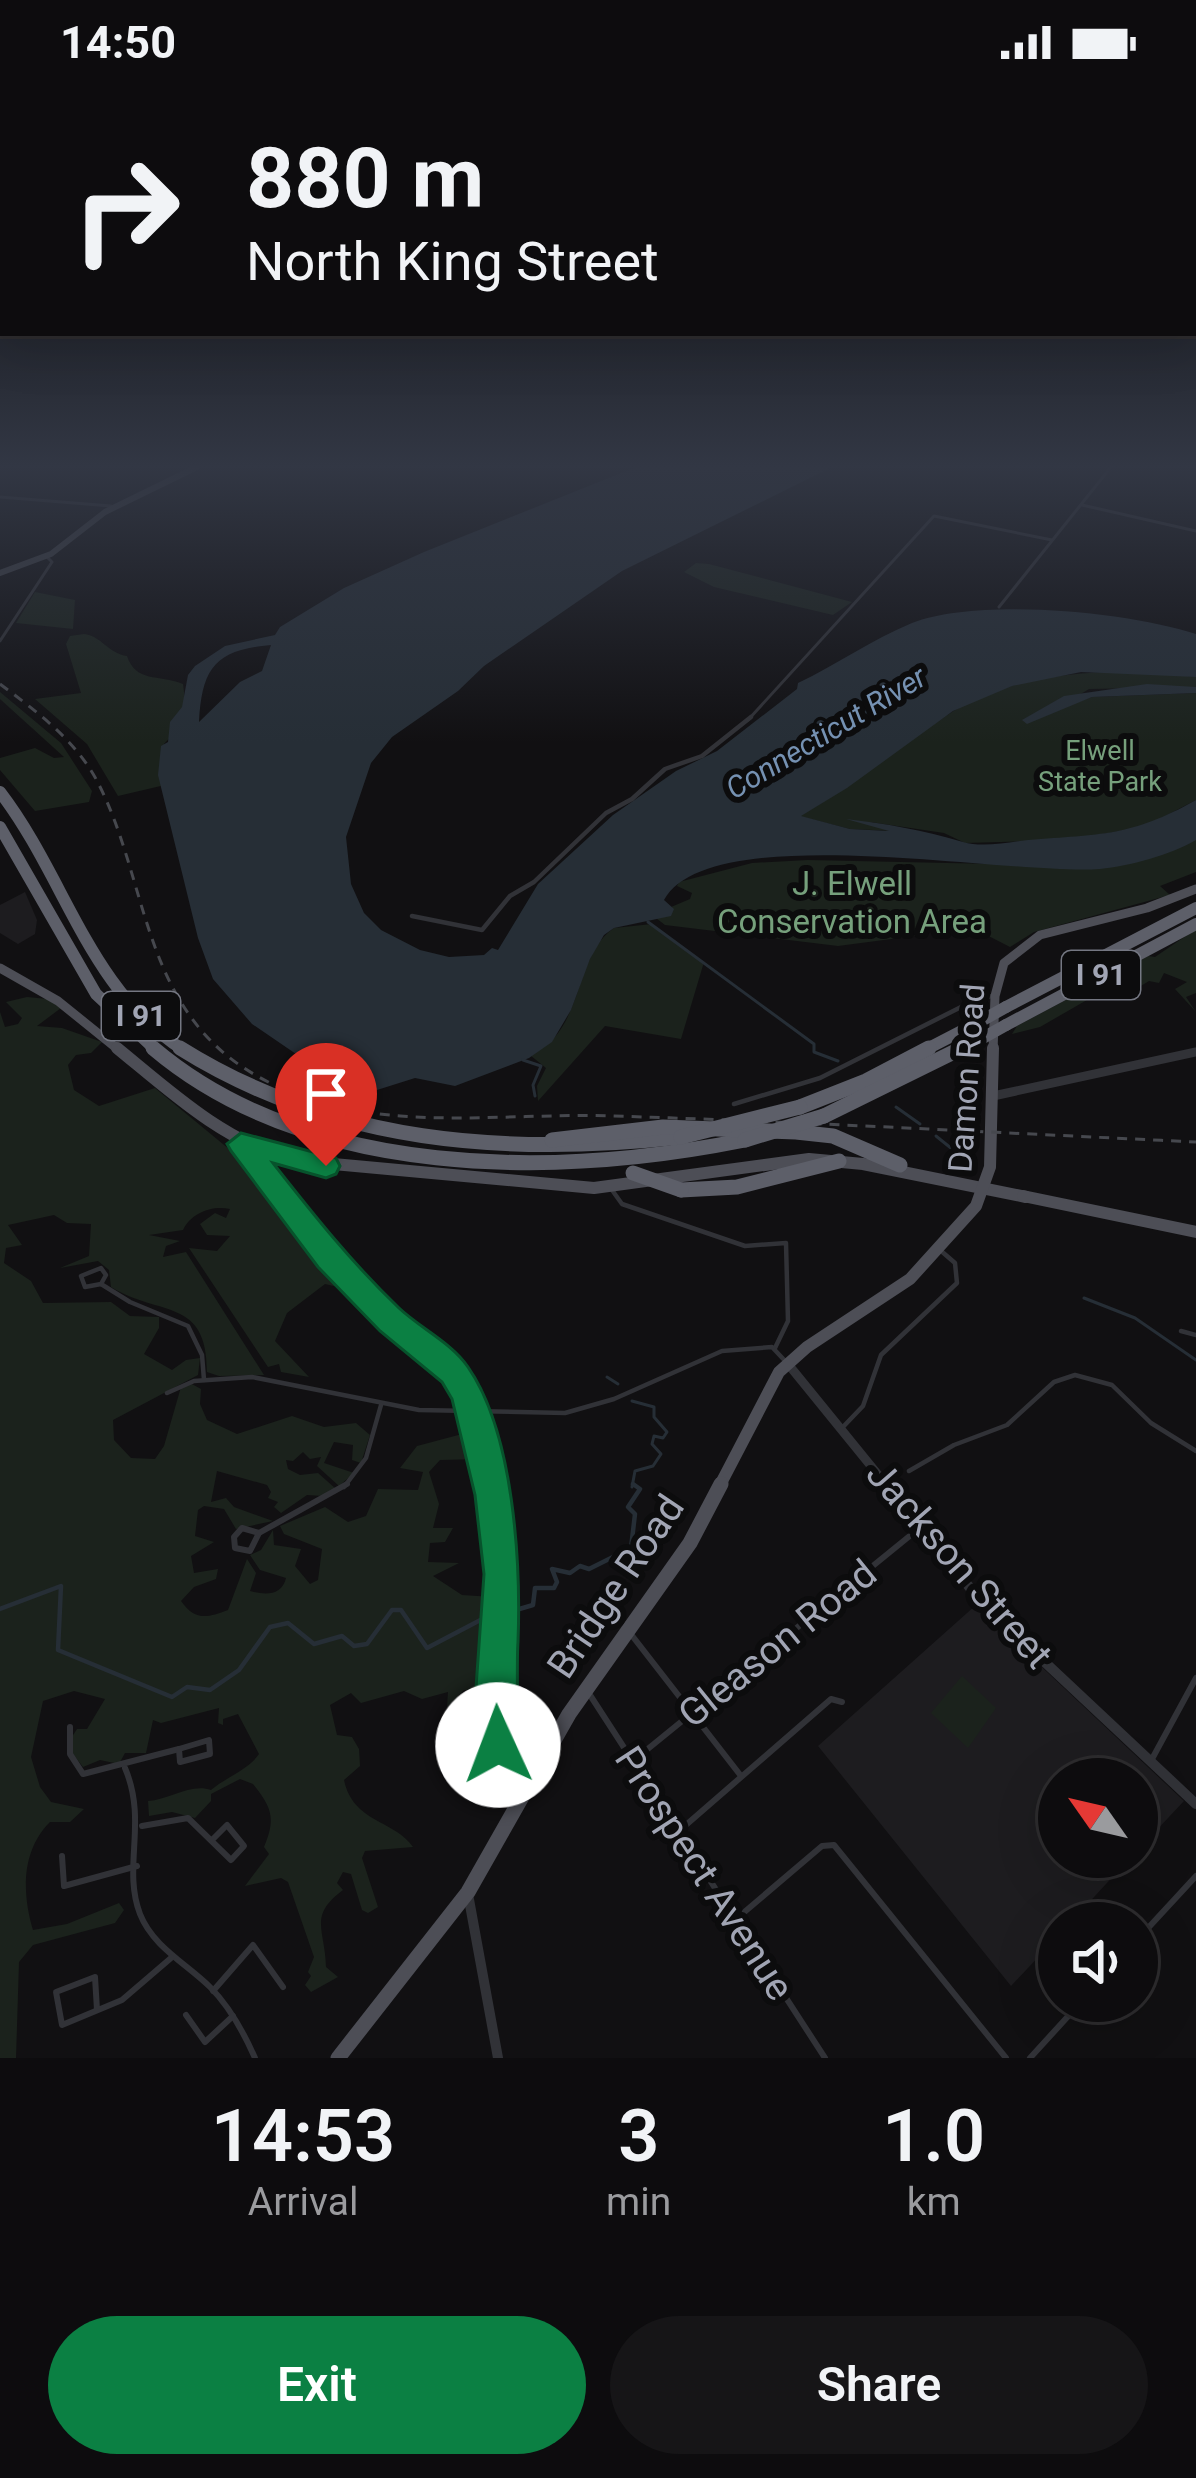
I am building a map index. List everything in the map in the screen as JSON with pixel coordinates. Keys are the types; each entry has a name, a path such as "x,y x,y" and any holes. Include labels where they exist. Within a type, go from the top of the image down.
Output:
{"highway":[{"name":"I 91","path":"0,793 51,869 94,960 143,1018 173,1042 236,1080 303,1108 380,1129 512,1147 600,1146 681,1137 800,1107 866,1081 981,1021 1000,1002 1196,908"},
{"name":"I 91","path":"0,827 80,974 116,1017 163,1058 224,1094 296,1124 377,1146 465,1160 612,1162 745,1140 824,1116 871,1097 1196,924"},
{"path":"380,1129 498,1142 663,1126 796,1132 832,1136 900,1165"},
{"path":"465,1160 634,1173 681,1190 719,1192 838,1161"}],"main road":[{"path":"0,573 37,559"},
{"name":"Damon Road","path":"986,1188 1004,963 1032,939 1147,908 1196,889"},
{"path":"0,968 58,1000 179,1102 241,1144 278,1157 331,1167 610,1187 806,1155 900,1165 1196,1232"},
{"path":"721,1169 792,1160 838,1161 986,1188"},
{"name":"Bridge Road","path":"338,2058 468,1892 586,1689 690,1544 765,1395 787,1363 885,1299 940,1250 986,1188"}],"street":[{"path":"0,641 52,562 49,559"},
{"path":"412,916 482,931 510,896 534,882 608,812 632,799 665,769 703,756 741,728 895,559"},
{"path":"999,607 1037,559"},
{"path":"734,1105 820,1078 979,998 1000,1002"},
{"path":"993,1096 1196,1052"},
{"path":"241,1144 298,1221 354,1285 453,1371 474,1411 493,1495 502,1574 495,1734 506,1758 532,1779"},
{"path":"610,1187 627,1207 745,1246 786,1243 788,1321 775,1348"},
{"path":"842,1428 867,1405 881,1355 942,1305 957,1283 955,1262 940,1250"},
{"path":"101,1284 131,1305 193,1328 202,1342 204,1380"},
{"path":"1180,1331 1196,1335"},
{"path":"167,1393 204,1380 289,1380 381,1405 562,1414 587,1410 691,1363 755,1345 775,1348 787,1363"},
{"name":"Jackson Street","path":"787,1363 1001,1622 1150,1758"},
{"path":"909,1471 954,1444 1007,1425 1054,1382 1075,1375 1112,1385 1151,1423 1196,1451"},
{"path":"259,1533 242,1528 234,1537 235,1548 250,1551 259,1533 338,1492 361,1472 373,1449 381,1405"},
{"name":"Gleason Road","path":"633,1761 921,1527"},
{"path":"629,1632 740,1776"},
{"path":"1153,1758 1196,1678"},
{"name":"Prospect Avenue","path":"586,1689 825,2058"},
{"path":"679,1831 831,1699 842,1702"},
{"path":"70,1726 70,1754 83,1774 125,1768 179,1748 209,1740 210,1754 180,1762 179,1748"},
{"name":"Jackson Street","path":"1158,1766 1196,1804"},
{"path":"125,1768 135,1788 142,1826 137,1908 149,1933 213,1990 255,2058"},
{"path":"142,1826 188,1819 231,1860 244,1846 226,1825 213,1839"},
{"path":"735,1919 822,1846 834,1845 1006,2058"},
{"path":"62,1856 64,1886 137,1866"},
{"path":"1158,1917 1196,1876"},
{"path":"468,1892 498,2058"},
{"path":"213,1990 253,1945 284,1987"},
{"path":"97,2010 95,1976 56,1992 62,2025 122,2002 154,1981 172,1957"},
{"path":"187,2014 205,2042 233,2016"},
{"path":"1030,2058 1063,2022"}],"shaded area":[{"path":"25,892 37,920 35,934 18,944 0,933 0,905"},
{"path":"976,1605 1138,1758 1038,1758 1038,1878 1112,1878 1089,1902 1038,1902 1038,1957 1011,1986 818,1746"},
{"path":"1158,1776 1184,1801 1158,1829"}],"green space":[{"path":"696,563 852,602 833,615 714,587 684,572"},
{"path":"35,592 75,600 73,629 16,623"},
{"path":"84,634 127,656 142,674 183,684 182,716 164,744 165,785 118,796 87,744 35,699 81,693 66,644 70,636"},
{"name":"J. Elwell Conservation Area","path":"1138,671 1196,677 1196,687 1089,689 1053,711 1092,697 1196,693 1196,800 1144,827 1068,840 965,843 944,833 870,822 895,831 850,829 799,816 973,700 1042,679"},
{"path":"0,692 61,743 92,791 89,802 35,811 0,770 0,758 35,748 54,758 64,757 0,699"},
{"name":"J. Elwell Conservation Area","path":"1196,834 1196,872 1160,886 1170,895 1034,932 1010,947 971,927 917,928 922,935 838,946 665,925 652,915 690,899 692,893 677,886 679,882 752,863 1091,866 1146,857"},
{"path":"652,924 704,962 681,1039 605,1026 538,1101 537,1086 546,1068 530,1055 552,1041 563,1025 594,951 614,928"},
{"path":"1196,929 1196,993 1186,997 1196,1012 1175,989 1187,982 1164,973 1159,983 1149,981 1131,992 1113,985 1040,1027 1012,1034 1017,1026 1148,956 1155,957"},
{"path":"48,999 61,1008 37,1026 62,1028 102,1042 91,1053 76,1055 68,1065 74,1090 99,1106 155,1088 242,1155 351,1290 325,1284 287,1313 275,1341 309,1377 281,1372 279,1364 268,1367 189,1248 217,1251 230,1236 207,1235 200,1224 215,1213 226,1218 230,1209 209,1209 183,1230 149,1235 180,1241 166,1246 163,1257 186,1252 264,1375 219,1376 207,1372 205,1348 190,1320 111,1287 109,1270 98,1261 60,1268 89,1256 91,1224 67,1223 54,1215 8,1225 22,1245 6,1248 4,1263 31,1281 43,1303 111,1302 130,1316 159,1317 159,1328 144,1354 172,1370 186,1360 200,1358 198,1375 113,1420 114,1440 131,1458 155,1459 164,1446 181,1387 190,1383 201,1389 200,1404 207,1420 237,1434 292,1416 324,1427 356,1423 370,1435 361,1463 352,1460 353,1445 334,1442 324,1463 354,1473 339,1486 317,1466 321,1457 310,1459 303,1452 293,1461 286,1460 288,1469 300,1475 318,1473 336,1489 323,1496 307,1495 281,1513 274,1507 278,1502 268,1498 267,1485 217,1471 211,1502 226,1498 234,1507 273,1521 236,1529 224,1509 204,1506 198,1510 195,1536 214,1542 191,1556 194,1573 218,1569 216,1579 194,1587 181,1601 202,1616 228,1610 247,1559 256,1573 250,1591 267,1593 281,1588 286,1578 260,1570 250,1555 261,1550 273,1530 274,1545 301,1549 295,1566 310,1584 318,1580 322,1549 284,1534 280,1526 325,1507 348,1522 366,1516 378,1489 418,1490 423,1472 400,1468 417,1446 466,1433 475,1434 480,1459 440,1460 429,1472 439,1504 433,1528 453,1528 445,1542 430,1543 428,1562 459,1563 433,1576 462,1595 493,1597 494,1627 479,1691 464,1690 447,1707 448,1692 422,1699 404,1691 361,1703 351,1693 330,1705 337,1735 352,1737 359,1749 360,1766 344,1780 349,1794 365,1813 413,1847 365,1851 362,1858 378,1907 368,1913 362,1910 351,1874 343,1872 337,1883 343,1890 325,1908 321,1924 326,1967 338,1977 311,1992 305,1985 314,1957 288,1882 281,1878 245,1886 269,1854 264,1847 270,1814 253,1784 240,1779 211,1794 211,1801 195,1818 172,1812 149,1816 148,1801 211,1790 255,1759 259,1754 238,1714 223,1719 223,1725 218,1723 219,1708 161,1723 153,1720 146,1753 125,1753 119,1764 100,1760 83,1767 70,1740 77,1729 87,1729 105,1699 74,1691 43,1701 31,1757 40,1787 51,1802 84,1809 70,1822 50,1822 34,1846 26,1873 33,1930 67,1924 119,1903 124,1910 115,1923 33,1945 19,1962 16,2058 0,2058 0,1012 5,1027 18,1024 22,1018 6,1002"},
{"path":"962,1676 996,1708 968,1748 931,1713"}],"water":[{"name":"Connecticut River","path":"408,559 646,559 484,666 458,691 392,737 371,763 346,837 351,884 364,913 381,930 420,950 449,957 498,950 538,884 613,815 676,771 717,751 797,689 798,683 897,629 941,615 1054,610 1167,626 1196,634 1196,677 1081,672 1012,686 953,711 801,816 850,829 889,831 846,819 987,845 1115,832 1196,800 1196,840 1150,859 1100,869 798,856 739,861 692,875 664,900 674,909 671,916 614,928 604,935 552,1042 529,1058 455,1086 415,1078 377,1090 358,1077 358,1070 296,1054 252,1024 213,979 198,938 158,775 161,746 168,742 170,722 182,707 188,675 195,666 225,646 275,635 280,627 344,588","holes":["271,645 262,671 240,682 199,722 204,688 215,665 237,652"]},
{"path":"1147,684 1196,687 1196,693 1092,697 1027,724 1022,720 1064,696"}],"waterway":[{"path":"648,922 814,1044 814,1052 838,1061"},
{"path":"523,1060 541,1066 533,1085 535,1096"},
{"path":"896,1107 920,1124"},
{"path":"936,1136 962,1157"},
{"path":"1084,1298 1135,1318 1196,1360"},
{"path":"607,1377 618,1384"},
{"path":"632,1401 654,1407 654,1417 667,1432 663,1438 654,1436 652,1444 661,1454 653,1466 635,1471 632,1487"},
{"path":"516,1610 533,1605 535,1588 554,1588 557,1582 552,1569 570,1573 580,1566 589,1569 631,1548 635,1514 628,1507 640,1489 633,1484"},
{"path":"0,1609 61,1586 58,1650 172,1697 187,1687 210,1690 239,1670 270,1627 288,1623 314,1644 342,1636 354,1646 367,1644 392,1610 401,1610 427,1648 490,1615"}],"railway":[{"path":"0,684 65,738 96,779 124,847 156,951 189,1015 228,1056 300,1096 359,1111 422,1117 614,1116 1196,1142"}],"route":[{"path":"326,1166 241,1144 329,1258 391,1321 453,1371 468,1395 493,1495 502,1574 494,1716 498,1745"}],"park label":[{"name":"Elwell State Park","path":"1100,766"}]}
